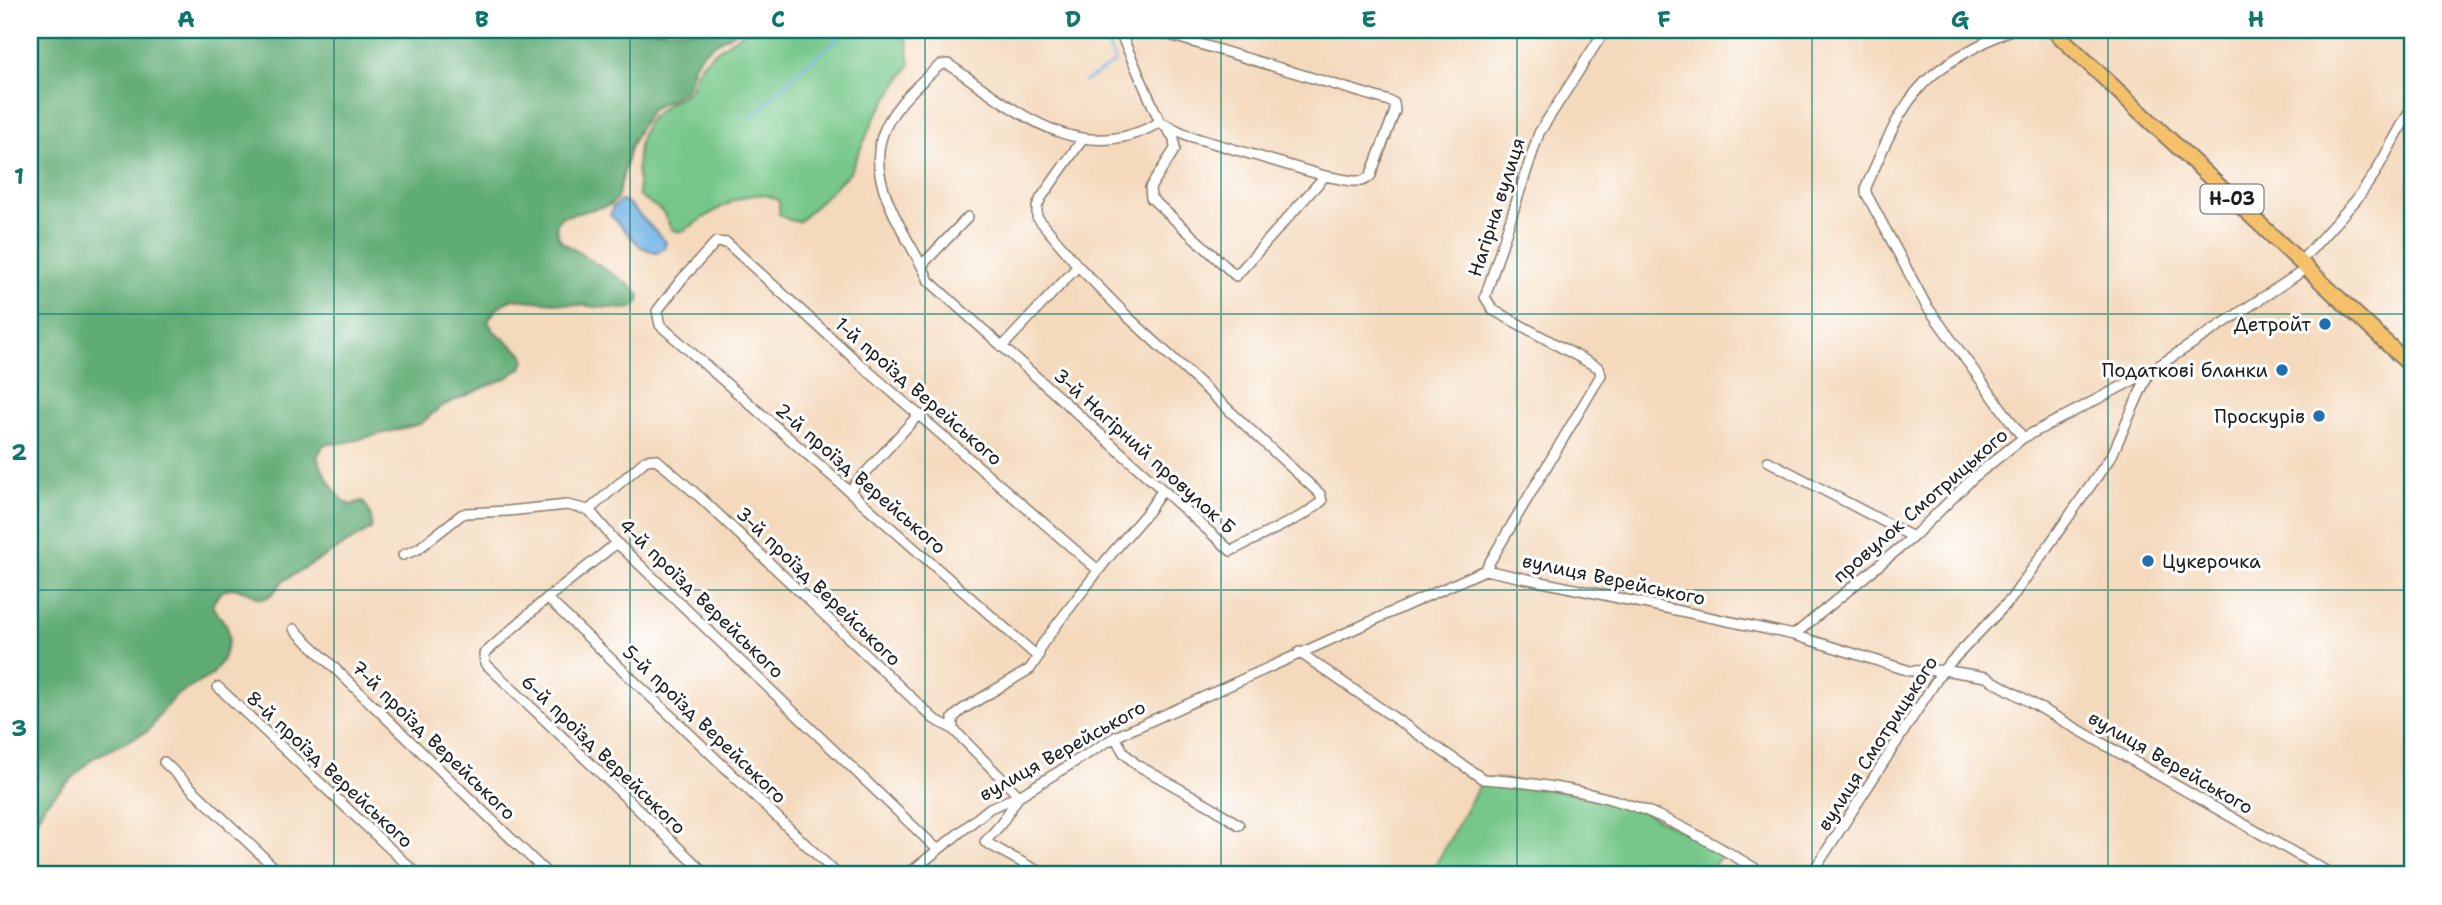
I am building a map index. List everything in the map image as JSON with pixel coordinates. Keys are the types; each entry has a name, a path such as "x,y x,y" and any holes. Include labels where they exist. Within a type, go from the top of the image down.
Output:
{"main road":[{"name":"Н-03","path":"2053,30 2412,367"}],"street":[{"path":"1119,30 1160,122 1174,138 1175,149 1150,188 1151,198 1237,276 1325,176"},
{"path":"1153,30 1394,103 1395,111 1370,177 1362,181 1325,176 1189,136 1160,122"},
{"name":"Нагірна вулиця","path":"1485,570 1601,375 1599,368 1493,310 1485,297 1539,133 1605,30"},
{"path":"2010,30 1977,46 1934,74 1908,104 1889,136 1866,187 1866,193 1926,305 2023,438"},
{"name":"3-й Нагірний провулок Б","path":"948,64 1041,125 1082,140 1037,207 1037,217 1078,266 1138,327 1320,494 1322,500 1305,514 1231,551 929,281 922,265 890,207 878,170 878,155 881,137 897,105 940,65 948,64"},
{"path":"2149,372 2303,265 2374,175 2411,110"},
{"path":"1082,140 1126,137 1144,132 1160,122"},
{"path":"1174,138 1189,136"},
{"path":"922,265 968,217"},
{"name":"1-й проїзд Верейського","path":"660,325 657,311 682,279 716,242 727,243 861,365 1098,570"},
{"path":"1002,347 1078,266"},
{"name":"2-й проїзд Верейського","path":"660,325 1038,657"},
{"name":"провулок Смотрицького","path":"1794,635 1913,537 1974,477 2023,438 2149,372"},
{"name":"вулиця Смотрицького","path":"1811,875 1943,670 2011,599 2112,455 2149,372"},
{"path":"849,491 919,414"},
{"name":"3-й проїзд Верейського","path":"589,510 646,460 656,459 702,499 934,719 953,729 1019,796"},
{"path":"1768,461 1913,537"},
{"path":"953,729 953,718 963,709 1025,673 1038,657 1041,646 1098,570 1162,491"},
{"path":"403,555 418,549 461,514 567,505 589,510"},
{"name":"4-й проїзд Верейського","path":"589,510 617,543 937,849"},
{"path":"547,598 617,543"},
{"name":"вулиця Верейського","path":"907,875 990,807 1019,796 1115,737 1485,570 1794,635 1910,671 1943,670 1986,677 2333,875"},
{"name":"6-й проїзд Верейського","path":"547,598 484,654 485,663 707,875"},
{"name":"5-й проїзд Верейського","path":"547,598 838,875"},
{"name":"7-й проїзд Верейського","path":"294,629 549,875"},
{"path":"1299,652 1483,779 1604,797 1632,806 1672,823 1766,875"},
{"name":"8-й проїзд Верейського","path":"218,687 418,875"},
{"path":"1115,737 1124,753 1137,765 1239,825"},
{"path":"164,762 282,875"},
{"path":"1019,796 1001,824 985,842 1045,875"}],"green space":[{"path":"30,30 739,30 705,50 695,64 689,86 670,100 652,108 630,148 617,199 610,205 561,217 557,223 561,241 631,286 640,296 636,305 621,309 513,299 498,308 488,322 494,331 523,354 525,361 521,368 508,377 442,406 420,424 344,443 324,444 317,457 326,477 345,502 350,505 362,501 371,518 371,529 283,581 267,597 260,599 246,591 233,588 221,592 212,606 227,626 229,639 223,659 212,675 174,697 148,731 93,758 45,804 35,822 30,825"},
{"path":"746,30 892,30 907,39 910,65 875,117 850,172 800,221 789,220 779,214 779,201 756,195 730,203 683,231 675,231 662,211 639,197 638,152 643,130 656,113 692,88 694,78 705,61"},
{"path":"1483,779 1508,780 1632,806 1724,852 1707,875 1430,875"}],"water":[{"path":"621,201 628,203 666,242 665,247 657,253 641,247 610,215 613,207"}],"waterway":[{"path":"752,118 797,72 849,30"},
{"path":"1084,82 1115,60 1099,30"}],"place":[{"name":"Детройт","path":"2325,324"},
{"name":"Податкові бланки","path":"2282,370"},
{"name":"Проскурів","path":"2319,416"},
{"name":"Цукерочка","path":"2148,561"}]}
